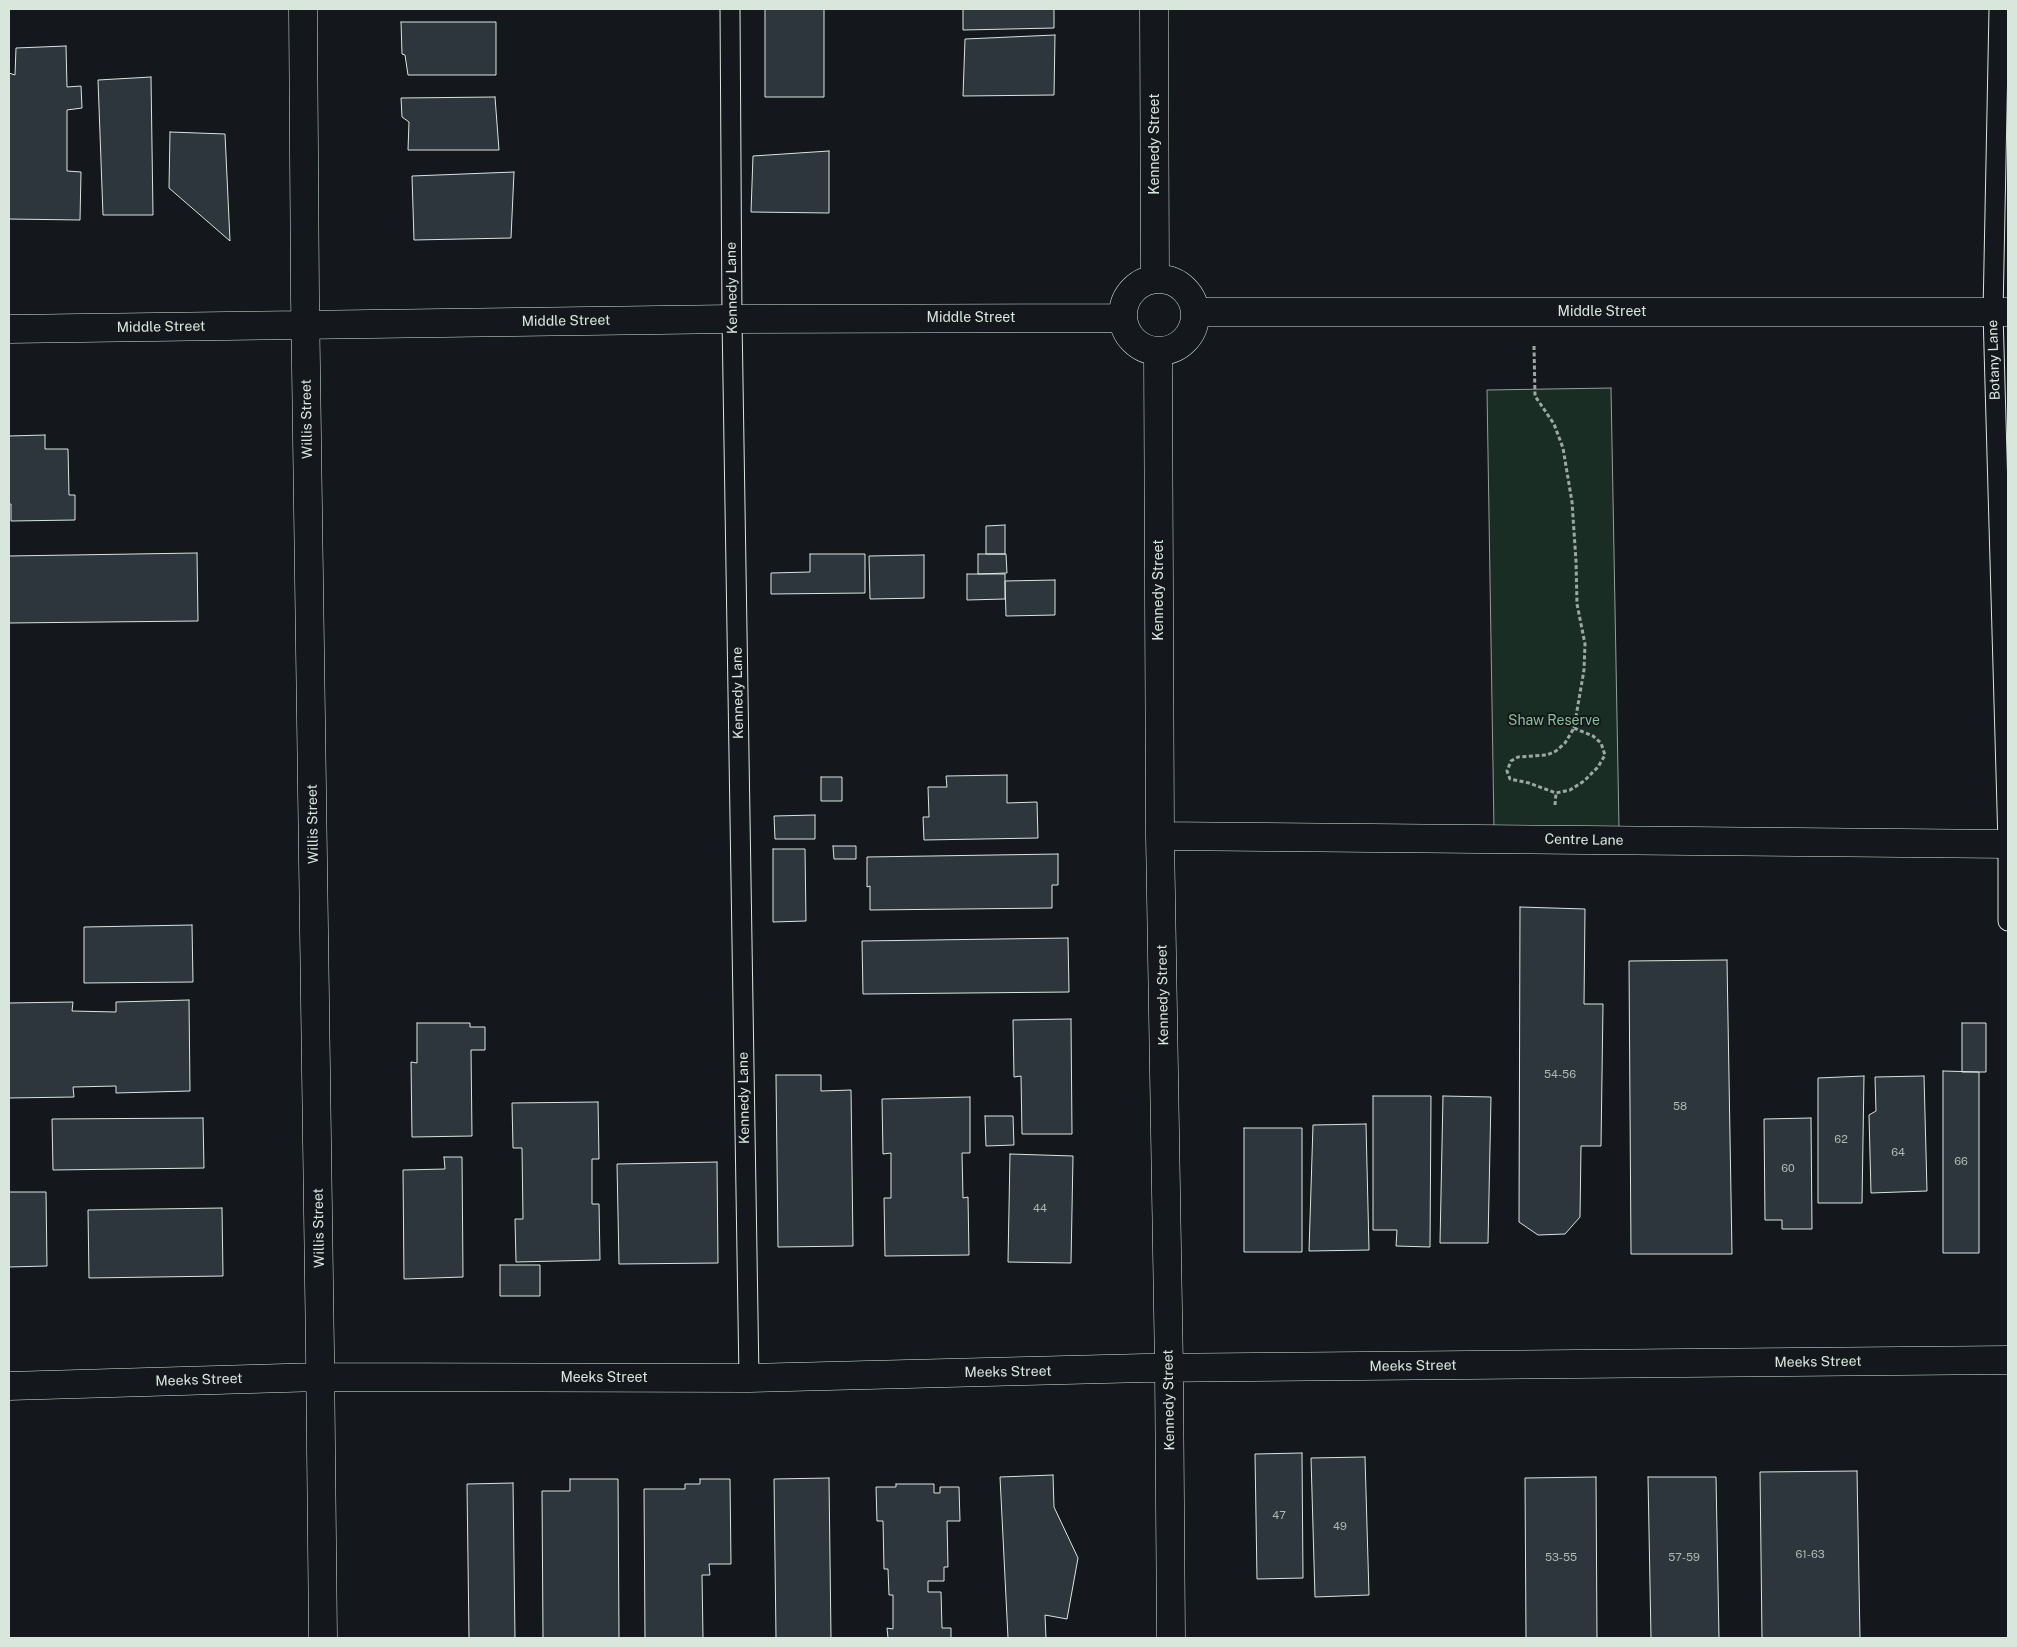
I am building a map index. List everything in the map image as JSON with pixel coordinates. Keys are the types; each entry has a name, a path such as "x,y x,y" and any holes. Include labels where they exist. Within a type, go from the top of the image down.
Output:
{"street":[{"name":"Willis Street","path":"303,9 305,325 323,1638"},
{"name":"Kennedy Street","path":"1154,9 1155,279"},
{"path":"1155,279 1168,279 1185,290 1192,300 1195,312 1194,324 1186,338 1177,346 1158,351 1146,348 1136,342 1128,332 1123,318 1124,305 1130,294 1139,285 1155,279"},
{"name":"Middle Street","path":"1195,312 2001,313"},
{"name":"Middle Street","path":"9,329 732,319 1123,318"},
{"name":"Kennedy Street","path":"1158,351 1160,836 1169,1368 1171,1638"},
{"name":"Centre Lane","path":"1160,836 2008,844"},
{"name":"Meeks Street","path":"9,1386 320,1377 749,1378 1169,1368 2008,1360"}],"lane":[{"name":"Kennedy Lane","path":"730,9 732,319 749,1378"},
{"name":"Botany Lane","path":"1999,9 2008,921"}],"path":[{"path":"1532,312 1535,396 1554,424 1563,448 1572,502 1577,604 1585,644 1584,670 1574,728 1565,743 1547,755 1518,756 1511,760 1507,771 1510,779 1529,782 1556,793 1570,790 1584,781 1598,767 1605,754 1601,743 1593,736 1574,728"}],"green space":[{"name":"Shaw Reserve","path":"1611,388 1619,827 1494,829 1487,390"}],"building":[{"path":"765,9 824,9 824,97 765,97"},
{"path":"963,9 1054,9 1054,28 963,30"},
{"path":"401,22 496,22 496,75 408,75 405,55 402,54"},
{"path":"1055,35 1054,95 963,96 965,39"},
{"path":"66,46 67,87 81,86 82,108 67,110 67,171 81,172 80,220 9,219 9,73 15,75 16,48"},
{"path":"151,77 153,215 103,215 98,80"},
{"path":"495,97 499,150 408,150 409,122 402,117 401,98"},
{"path":"170,132 225,134 230,241 169,188"},
{"path":"829,151 829,213 751,212 753,156"},
{"path":"514,172 511,238 414,240 412,176"},
{"path":"45,435 45,449 68,449 69,495 75,495 75,520 11,521 11,504 9,504 9,436"},
{"path":"1005,525 1005,554 986,554 986,526"},
{"path":"197,553 198,621 9,623 9,556"},
{"path":"810,554 865,554 865,593 771,594 771,573 810,572"},
{"path":"978,554 1006,554 1007,573 978,574"},
{"path":"924,555 924,598 870,599 869,556"},
{"path":"967,574 1005,574 1005,599 967,600"},
{"path":"1055,580 1055,615 1006,616 1005,581"},
{"path":"1007,775 1007,803 1037,802 1038,838 924,840 923,817 929,817 928,787 947,787 946,776"},
{"path":"821,777 842,777 842,801 821,801"},
{"path":"815,815 815,839 775,839 774,816"},
{"path":"833,846 856,846 856,859 834,859"},
{"path":"773,849 805,849 806,921 773,922"},
{"path":"1058,854 1058,885 1052,885 1052,908 870,910 870,886 867,887 867,857"},
{"path":"1520,907 1585,909 1584,1004 1603,1004 1601,1146 1581,1146 1580,1217 1565,1234 1538,1235 1519,1222"},
{"path":"192,925 193,982 84,983 84,927"},
{"path":"1068,938 1069,992 863,994 862,941"},
{"path":"1727,960 1732,1254 1631,1254 1629,961"},
{"path":"189,1000 190,1091 116,1093 116,1086 73,1087 74,1097 9,1098 9,1003 73,1002 72,1011 116,1012 116,1002"},
{"path":"1071,1019 1072,1134 1022,1134 1021,1076 1014,1077 1013,1020"},
{"path":"417,1023 470,1023 470,1027 485,1027 485,1050 471,1050 472,1136 412,1137 411,1062 417,1063"},
{"path":"1962,1023 1986,1023 1986,1072 1962,1072"},
{"path":"1943,1071 1979,1072 1979,1253 1943,1253"},
{"path":"776,1075 821,1075 821,1091 851,1090 853,1246 778,1247"},
{"path":"1864,1076 1862,1203 1818,1203 1818,1078"},
{"path":"1924,1076 1927,1191 1871,1193 1869,1115 1876,1111 1875,1077"},
{"path":"1373,1096 1431,1096 1430,1247 1396,1246 1397,1230 1373,1230"},
{"path":"1443,1096 1491,1097 1488,1243 1440,1243"},
{"path":"970,1097 970,1153 962,1153 963,1198 968,1197 969,1255 885,1256 884,1198 891,1198 891,1153 883,1154 882,1099"},
{"path":"598,1102 599,1159 592,1159 592,1204 599,1204 600,1260 516,1262 515,1219 523,1219 522,1148 513,1148 512,1103"},
{"path":"985,1116 1013,1116 1014,1145 986,1146"},
{"path":"203,1118 204,1168 53,1170 52,1119"},
{"path":"1811,1118 1812,1229 1782,1229 1782,1220 1765,1220 1764,1119"},
{"path":"1366,1124 1369,1250 1309,1251 1313,1125"},
{"path":"1244,1128 1302,1128 1302,1252 1244,1252"},
{"path":"1010,1154 1073,1156 1071,1263 1008,1262"},
{"path":"444,1157 462,1157 463,1277 404,1279 403,1170 445,1169"},
{"path":"717,1162 718,1263 619,1264 617,1164"},
{"path":"9,1192 46,1192 47,1266 9,1267"},
{"path":"222,1208 223,1276 89,1278 88,1210"},
{"path":"500,1265 540,1265 540,1296 500,1296"},
{"path":"1302,1453 1303,1578 1257,1579 1255,1454"},
{"path":"1365,1457 1369,1595 1315,1597 1311,1458"},
{"path":"1857,1471 1860,1638 1762,1638 1760,1472"},
{"path":"1053,1475 1054,1507 1078,1558 1067,1619 1045,1615 1046,1638 1008,1638 1000,1477"},
{"path":"1596,1477 1597,1638 1526,1638 1525,1478"},
{"path":"1648,1477 1716,1477 1719,1638 1651,1638"},
{"path":"829,1478 831,1638 776,1638 774,1479"},
{"path":"570,1479 618,1479 619,1638 543,1638 542,1491 570,1491"},
{"path":"700,1479 730,1479 731,1564 709,1564 710,1575 702,1575 703,1638 645,1638 644,1489 685,1489 685,1484 700,1484"},
{"path":"513,1483 515,1638 469,1638 467,1484"},
{"path":"896,1484 934,1484 934,1493 940,1493 940,1487 959,1487 960,1521 947,1521 948,1567 944,1567 944,1581 928,1581 928,1592 941,1592 942,1628 951,1628 951,1638 888,1638 887,1628 893,1629 893,1595 889,1595 888,1569 884,1569 883,1521 877,1521 876,1487 896,1487"}]}
